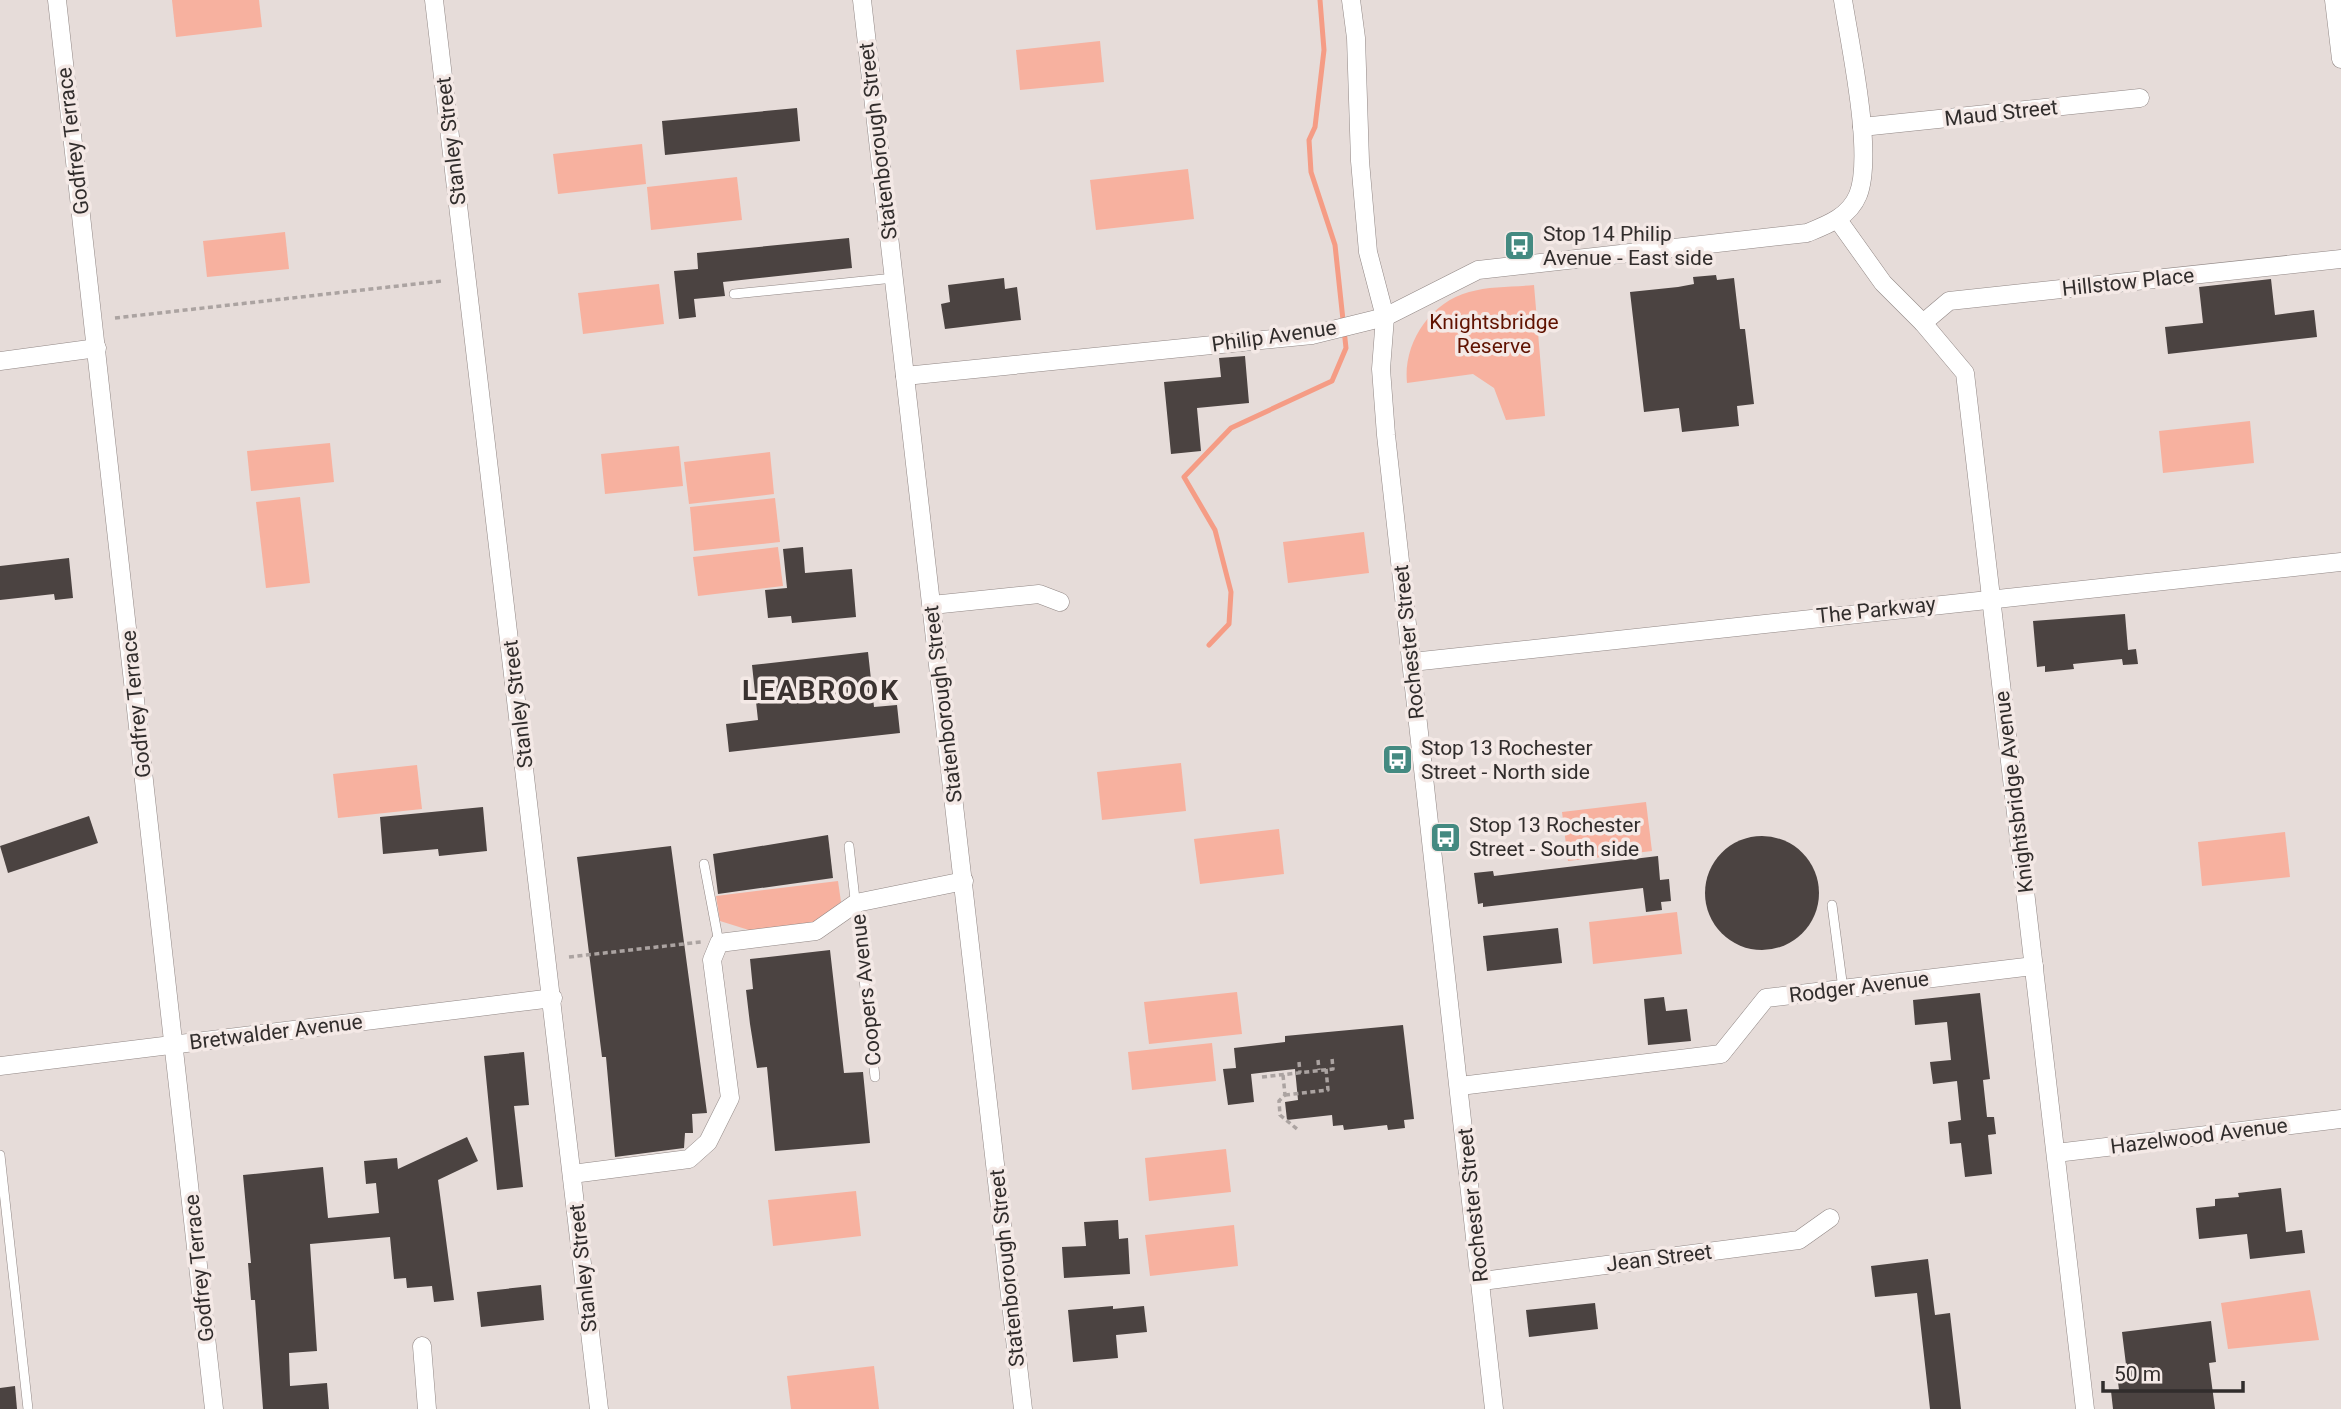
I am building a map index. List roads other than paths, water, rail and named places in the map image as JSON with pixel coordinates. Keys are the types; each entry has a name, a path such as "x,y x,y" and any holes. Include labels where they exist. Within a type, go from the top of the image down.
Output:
{"street":[{"name":"Godfrey Terrace","path":"57,0 214,1409"},
{"name":"Stanley Street","path":"434,0 599,1409"},
{"name":"Statenborough Street","path":"862,0 1023,1409"},
{"name":"Rochester Street","path":"1351,0 1356,38 1360,161 1368,252 1385,317 1381,369 1494,1409"},
{"path":"1838,220 1858,195 1863,147 1843,0"},
{"path":"2334,0 2341,59"},
{"name":"Maud Street","path":"1862,127 2140,98"},
{"name":"Philip Avenue","path":"905,376 1312,335 1385,317 1478,270 1807,233 1838,220"},
{"name":"Knightsbridge Avenue","path":"1838,220 1883,283 1923,323 1965,373 2085,1409"},
{"name":"Hillstow Place","path":"1923,323 1949,301 2341,259"},
{"path":"0,361 97,348"},
{"name":"The Parkway","path":"1412,662 2341,562"},
{"path":"932,605 1039,594 1060,602"},
{"name":"Coopers Avenue","path":"710,943 816,931 856,903 964,881"},
{"path":"572,1174 689,1159 708,1142 730,1098 710,943"},
{"name":"Rodger Avenue","path":"1460,1086 1721,1054 1766,998 2034,967"},
{"name":"Bretwalder Avenue","path":"0,1066 552,999"},
{"name":"Hazelwood Avenue","path":"2056,1153 2341,1119"},
{"name":"Jean Street","path":"1482,1281 1799,1240 1830,1218"},
{"path":"422,1346 427,1409"}],"lane":[{"path":"734,294 894,278"},
{"name":"Coopers Avenue","path":"849,846 876,1077"},
{"path":"704,864 710,943"},
{"path":"1832,905 1843,989"},
{"path":"0,1155 28,1409"}],"waterway":[{"path":"1209,645 1229,624 1231,592 1215,530 1184,477 1231,428 1332,381 1346,348 1335,245 1311,172 1309,140 1315,127 1324,50 1320,0"}],"place":[{"name":"Stop 14 Philip Avenue - East side","path":"1520,246"},
{"name":"Stop 13 Rochester Street - North side","path":"1398,760"},
{"name":"Stop 13 Rochester Street - South side","path":"1446,837"}],"district":[{"name":"LEABROOK","path":"821,690"}],"park label":[{"name":"Knightsbridge Reserve","path":"1494,334"}]}
